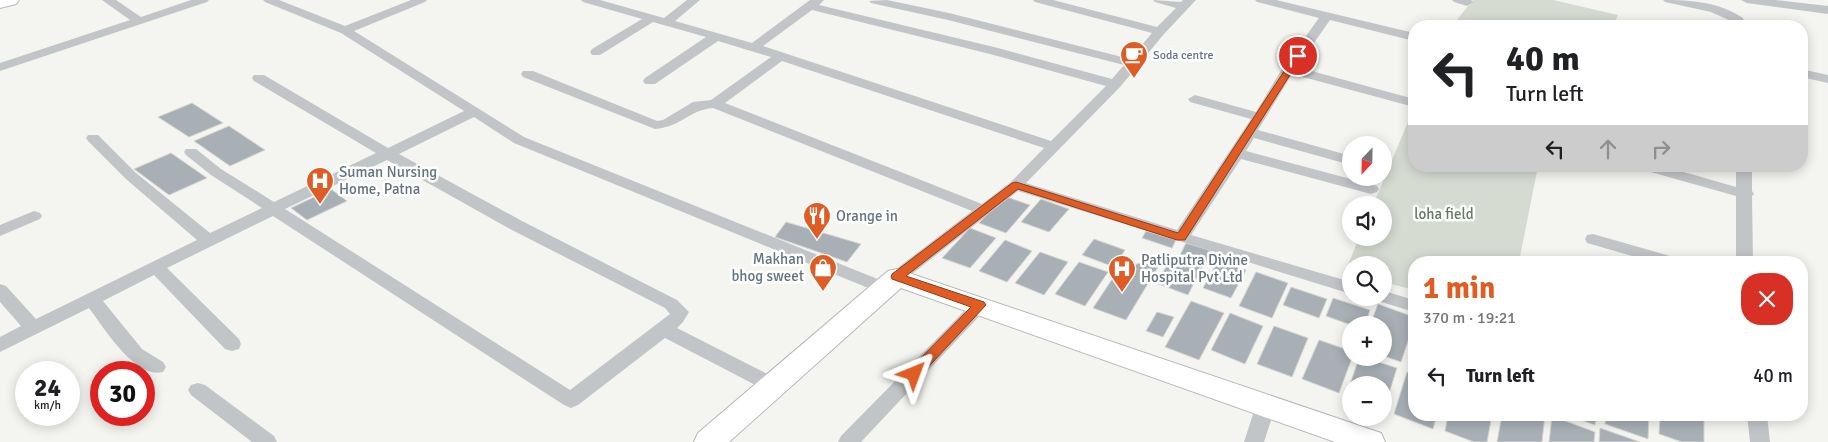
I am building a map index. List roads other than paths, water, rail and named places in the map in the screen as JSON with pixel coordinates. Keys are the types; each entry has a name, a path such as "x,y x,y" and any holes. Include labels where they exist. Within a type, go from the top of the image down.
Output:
{"street":[{"path":"0,3 10,0"},
{"path":"108,0 138,21"},
{"path":"0,67 203,0"},
{"path":"269,0 345,30 520,140 890,282 980,305 1370,442"},
{"path":"345,30 420,0"},
{"path":"587,0 754,47 1055,147"},
{"path":"667,22 694,0"},
{"path":"1039,0 1160,31"},
{"path":"1159,0 1186,3"},
{"path":"1261,0 1294,4 1326,17 1408,36"},
{"path":"1671,0 1715,10 1733,20"},
{"path":"1737,20 1736,8 1746,0 1828,10"},
{"path":"1817,0 1828,5"},
{"path":"875,1 949,17 1132,63"},
{"path":"754,47 815,2 1115,84"},
{"path":"709,442 890,282 1016,185 1115,84 1186,3"},
{"path":"1804,7 1828,20"},
{"path":"1181,237 1237,153 1289,69 1326,17"},
{"path":"596,52 652,18"},
{"path":"650,81 716,36"},
{"path":"714,104 780,56"},
{"path":"1289,69 1408,101"},
{"path":"528,74 655,126 666,124 698,105 714,104 984,210"},
{"path":"1808,75 1828,79"},
{"path":"191,152 216,172 571,400 677,318 680,312 671,304 516,225 388,154 259,78"},
{"path":"1195,99 1259,117"},
{"path":"0,345 273,209 474,112"},
{"path":"1250,132 1342,158"},
{"path":"93,138 131,176 209,241"},
{"path":"1237,153 1371,189"},
{"path":"1667,172 1746,194"},
{"path":"1744,172 1745,256"},
{"path":"1016,185 1342,285"},
{"path":"0,231 34,216"},
{"path":"1593,239 1651,256"},
{"path":"156,267 232,344"},
{"path":"0,290 33,328"},
{"path":"91,299 136,354 156,367"},
{"path":"1392,299 1408,304"},
{"path":"848,442 980,305"},
{"path":"664,329 772,385"},
{"path":"198,390 268,442"},
{"path":"1254,442 1266,406"},
{"path":"1758,421 1760,442"}],"place":[{"name":"Soda centre","path":"1134,79"},
{"name":"Suman Nursing Home, Patna","path":"320,205"},
{"name":"Orange in","path":"817,240"},
{"name":"Makhan bhog sweet","path":"823,292"},
{"name":"Patliputra Divine Hospital Pvt Ltd","path":"1122,293"}],"park label":[{"name":"loha field","path":"1444,214"}]}
